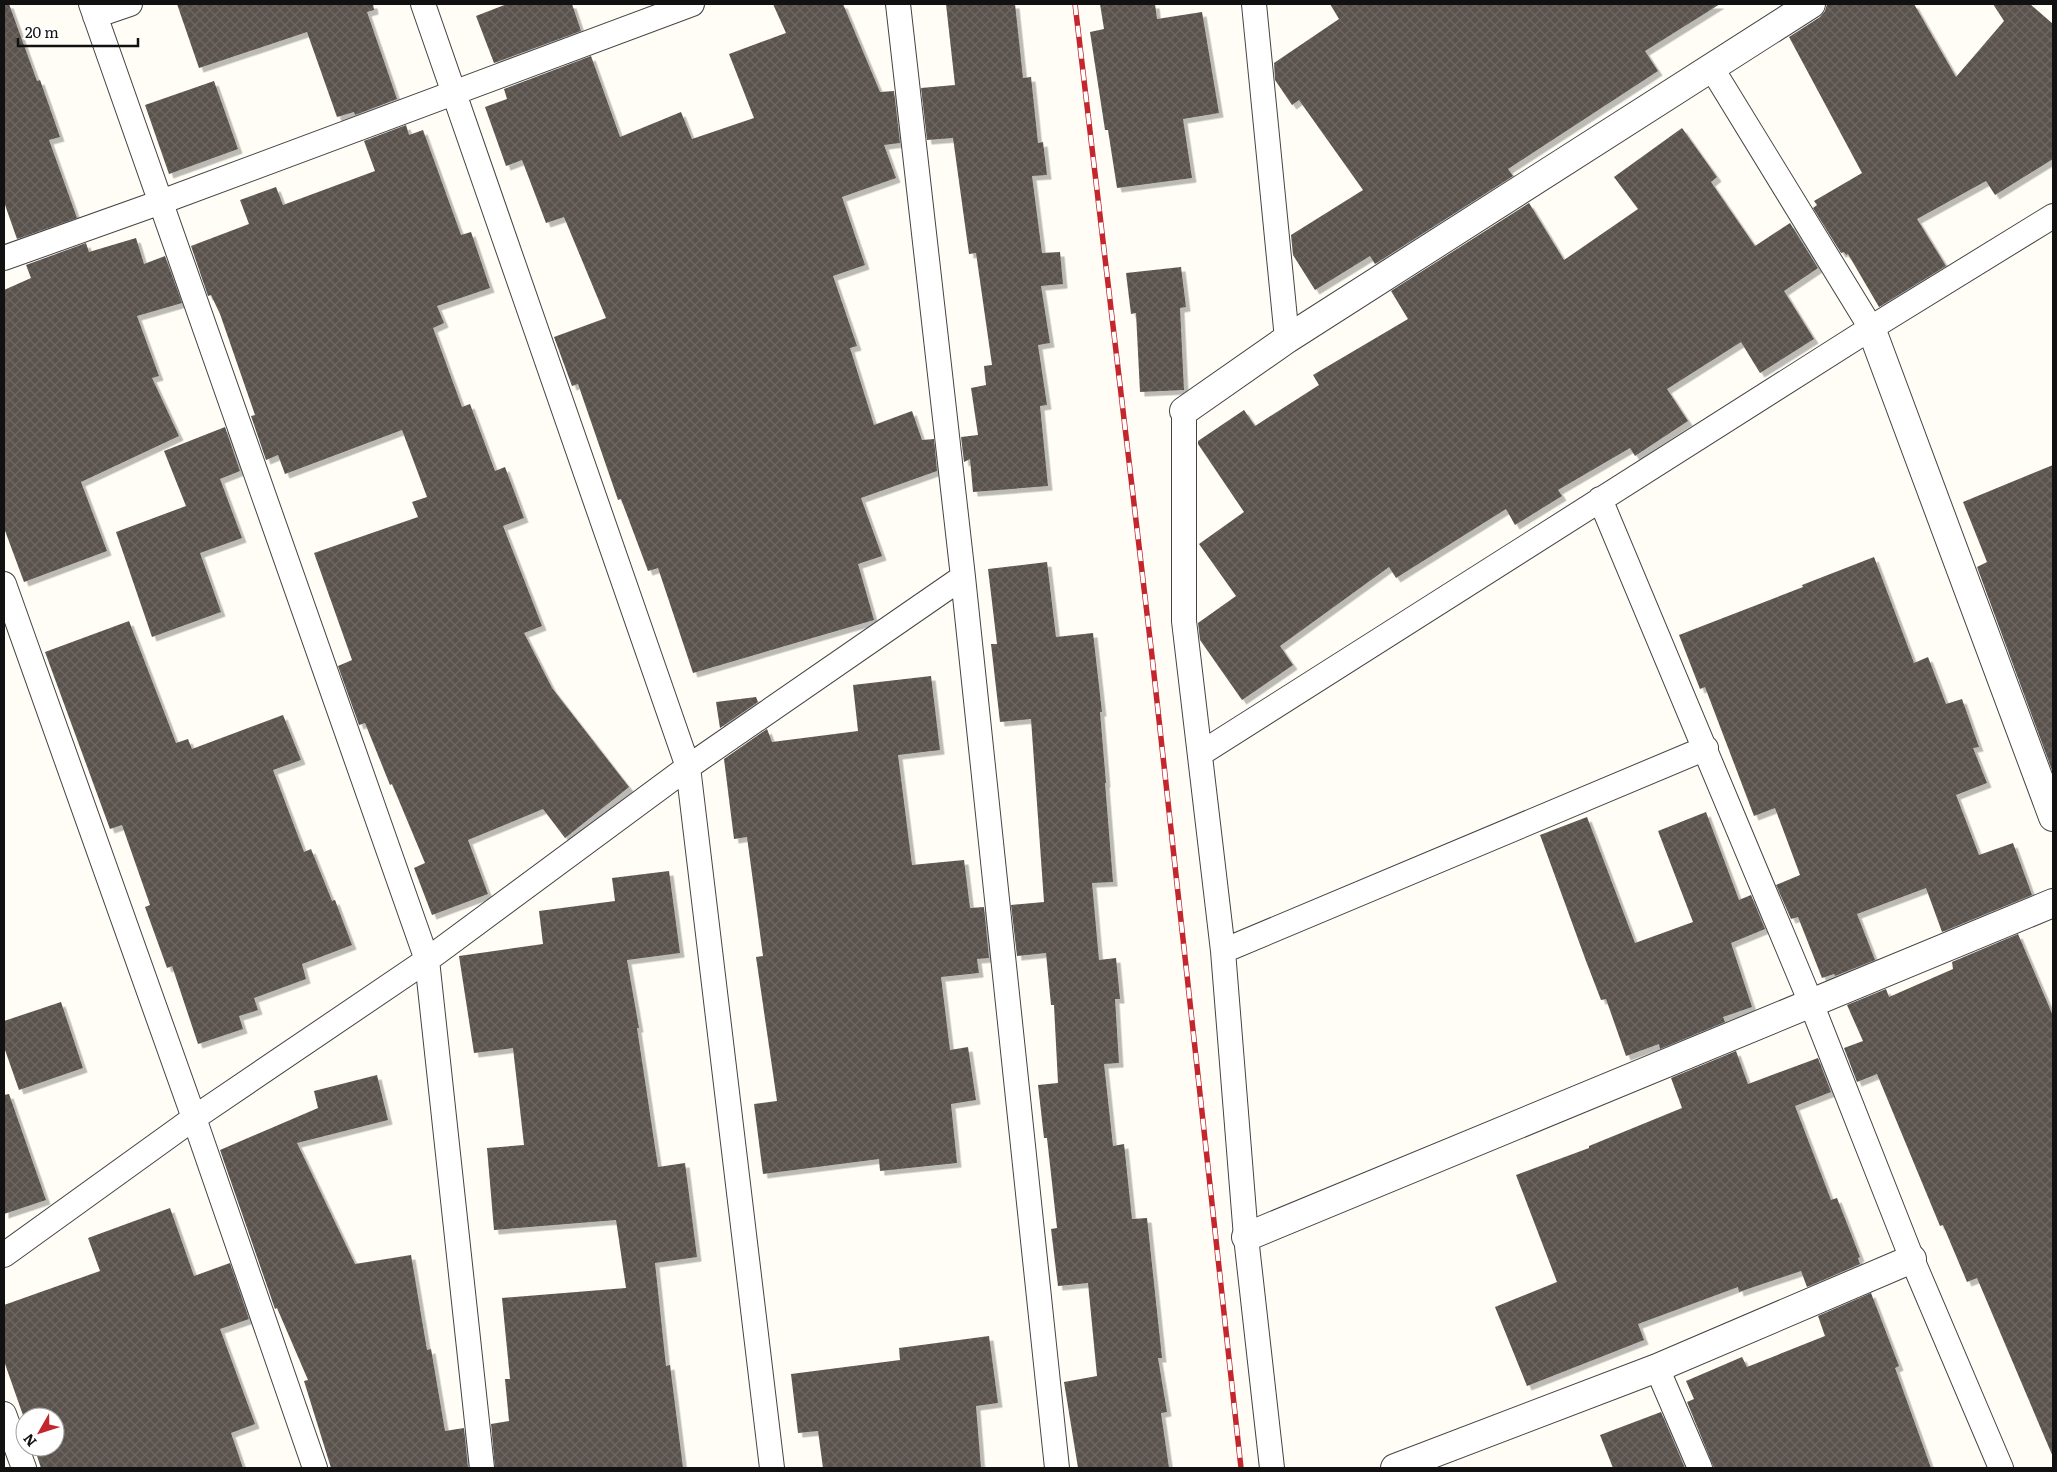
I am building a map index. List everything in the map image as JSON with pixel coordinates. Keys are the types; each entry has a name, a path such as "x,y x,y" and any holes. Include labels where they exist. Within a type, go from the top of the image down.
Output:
{"street":[{"path":"1184,411 1287,339 1811,4"},
{"path":"1870,328 2053,817"},
{"path":"1246,1237 2053,903"},
{"path":"1395,1468 1657,1368 1912,1259"}],"lane":[{"path":"130,4 93,10 427,960 482,1468"},
{"path":"423,4 688,767 772,1468"},
{"path":"4,258 455,94 692,4"},
{"path":"898,4 962,577 1057,1468"},
{"path":"1261,8 1287,339"},
{"path":"1711,67 1870,328"},
{"path":"1200,754 1870,328 2053,216"},
{"path":"1184,411 1184,621 1223,951 1246,1237 1272,1468"},
{"path":"1600,499 1706,748 1811,1003 1912,1259 2001,1468"},
{"path":"4,1255 194,1118 427,960 688,767 962,577"},
{"path":"4,584 8,610 194,1118 315,1468"},
{"path":"1223,951 1706,748"},
{"path":"1657,1368 1700,1468"},
{"path":"4,1414 24,1468"}],"building":[{"path":"4,4 9,4 37,81 40,80 60,137 49,140 77,218 17,239 4,202"},
{"path":"177,4 373,4 374,10 367,12 397,99 355,115 354,112 337,117 307,32 199,68"},
{"path":"507,4 572,4 581,31 494,63 476,16"},
{"path":"773,4 843,4 880,92 894,91 900,143 884,145 896,178 842,197 865,265 833,276 857,346 850,348 874,425 912,411 922,440 934,439 937,471 861,498 882,556 858,564 874,620 693,673 658,568 648,571 621,499 618,500 578,384 572,386 554,337 606,318 564,217 546,223 522,160 506,166 485,107 507,99 504,89 591,56 620,137 681,112 692,139 754,118 729,54 786,33"},
{"path":"946,4 1015,4 1023,78 1031,77 1038,143 1043,142 1047,175 1032,176 1042,253 1060,252 1063,284 1041,286 1050,343 1038,345 1047,405 1040,406 1048,486 973,492 970,459 964,462 961,437 978,435 971,388 986,385 984,366 992,365 976,253 969,254 953,138 927,140 921,88 955,85"},
{"path":"1100,4 1155,4 1157,19 1202,12 1219,113 1183,119 1192,178 1117,188 1108,130 1105,130 1090,32 1104,29"},
{"path":"1330,4 1720,4 1645,51 1658,71 1508,169 1513,176 1375,264 1370,256 1315,290 1293,255 1291,235 1363,190 1299,100 1292,105 1275,80 1274,63 1339,19"},
{"path":"1827,4 1914,4 1956,77 2004,21 1993,4 2030,4 2053,24 2053,159 1995,195 1986,181 1917,219 1946,266 1879,307 1848,254 1841,253 1813,208 1817,205 1814,201 1862,173 1789,37 1820,17 1825,11"},
{"path":"214,81 238,149 169,174 145,105"},
{"path":"406,125 409,135 423,130 461,235 471,232 490,288 437,306 444,323 433,328 462,407 470,404 495,471 505,467 524,518 503,526 542,626 524,633 552,688 629,787 565,838 543,809 468,840 488,894 432,915 414,868 425,863 365,723 359,725 338,666 352,660 314,553 418,517 412,502 427,497 402,430 285,474 278,455 266,460 251,416 255,415 220,314 211,295 208,296 191,246 249,224 240,200 276,187 283,205 375,171 364,141"},
{"path":"1682,128 1717,177 1711,182 1755,246 1790,223 1818,268 1784,291 1814,339 1760,373 1741,342 1667,389 1688,421 1635,456 1630,448 1558,490 1562,496 1515,525 1506,509 1396,578 1389,567 1280,646 1293,665 1242,700 1200,640 1198,623 1236,596 1199,544 1244,512 1198,444 1198,441 1244,410 1255,426 1319,385 1313,375 1408,319 1391,291 1529,203 1564,260 1638,209 1614,177"},
{"path":"136,238 144,264 165,256 182,303 137,316 159,376 152,378 179,436 81,482 107,551 24,582 4,528 4,290 31,278 26,265 86,243 89,252"},
{"path":"1181,267 1186,307 1180,308 1184,390 1140,392 1136,313 1131,314 1126,273"},
{"path":"225,427 240,471 220,479 242,538 200,553 221,612 152,637 116,532 186,506 164,451"},
{"path":"2053,465 2053,773 1977,567 1987,562 1963,502"},
{"path":"1874,557 1914,663 1928,657 1946,704 1962,699 1979,747 1973,748 1987,783 1956,795 1979,855 2013,843 2032,895 1942,932 1926,888 1857,914 1875,960 1835,976 1834,974 1822,978 1798,917 1791,919 1776,885 1800,875 1775,808 1754,816 1705,687 1700,689 1679,635"},
{"path":"1047,562 1056,637 1093,633 1102,712 1100,712 1113,882 1092,883 1099,960 1116,958 1120,999 1115,999 1119,1063 1104,1064 1113,1146 1124,1144 1132,1219 1147,1218 1162,1358 1158,1358 1167,1412 1161,1413 1169,1468 1078,1468 1064,1382 1097,1376 1088,1283 1058,1286 1051,1229 1057,1228 1047,1138 1044,1138 1038,1085 1058,1083 1054,1005 1051,1005 1046,953 1017,956 1011,905 1044,902 1031,719 1000,722 991,644 997,644 988,569"},
{"path":"129,621 176,743 188,739 192,749 283,715 301,760 273,770 304,852 311,849 332,901 335,900 352,945 302,964 306,979 254,998 258,1010 239,1016 243,1029 198,1044 172,966 167,968 145,907 150,905 122,825 110,829 45,652"},
{"path":"931,676 940,750 898,755 912,865 964,860 970,908 984,907 989,958 977,959 979,973 941,977 950,1050 968,1047 976,1100 951,1104 957,1163 880,1171 879,1159 763,1174 754,1104 777,1101 756,957 763,956 747,837 734,839 724,759 767,729 772,742 858,731 853,685"},
{"path":"756,697 758,702 720,728 716,702"},
{"path":"1706,812 1739,900 1751,895 1765,929 1731,943 1752,1007 1723,1017 1725,1022 1660,1049 1659,1044 1626,1056 1606,999 1601,1000 1540,835 1587,817 1635,943 1693,922 1658,831"},
{"path":"669,871 680,953 627,960 639,1028 637,1028 658,1167 685,1163 697,1257 655,1263 666,1366 670,1365 683,1468 495,1468 491,1424 509,1421 505,1379 510,1379 502,1298 626,1288 616,1220 494,1230 487,1148 524,1145 513,1048 474,1053 459,956 543,944 539,911 615,901 612,878"},
{"path":"2018,934 2053,1016 2053,1457 1977,1278 1967,1282 1943,1225 1940,1226 1877,1074 1857,1082 1844,1048 1863,1041 1847,1005 1886,989 1889,997 1953,969 1952,962"},
{"path":"61,1002 83,1068 19,1090 4,1047 4,1021"},
{"path":"1736,1051 1748,1084 1818,1058 1831,1092 1795,1106 1831,1200 1837,1198 1860,1257 1858,1258 1860,1264 1807,1287 1801,1271 1739,1292 1738,1287 1638,1324 1644,1340 1527,1386 1495,1307 1557,1282 1516,1175 1589,1148 1589,1146 1682,1108 1671,1078"},
{"path":"377,1075 388,1120 297,1143 355,1264 411,1255 427,1350 431,1349 445,1431 464,1428 468,1468 331,1468 304,1381 308,1380 277,1308 275,1309 220,1150 318,1108 314,1091"},
{"path":"9,1094 46,1200 4,1214 4,1095"},
{"path":"170,1208 194,1276 230,1263 249,1319 220,1329 255,1424 231,1433 243,1468 41,1468 37,1457 65,1457 65,1407 20,1407 4,1361 4,1305 100,1271 88,1238"},
{"path":"1871,1293 1899,1366 1895,1368 1931,1468 1714,1468 1687,1402 1694,1399 1686,1381 1742,1357 1747,1367 1825,1336 1818,1316"},
{"path":"989,1336 998,1403 976,1406 981,1468 823,1468 818,1431 798,1433 791,1374 900,1360 899,1348"},
{"path":"1661,1412 1685,1468 1613,1468 1600,1435"}],"railway":[{"path":"1075,4 1152,656 1241,1468"}]}
